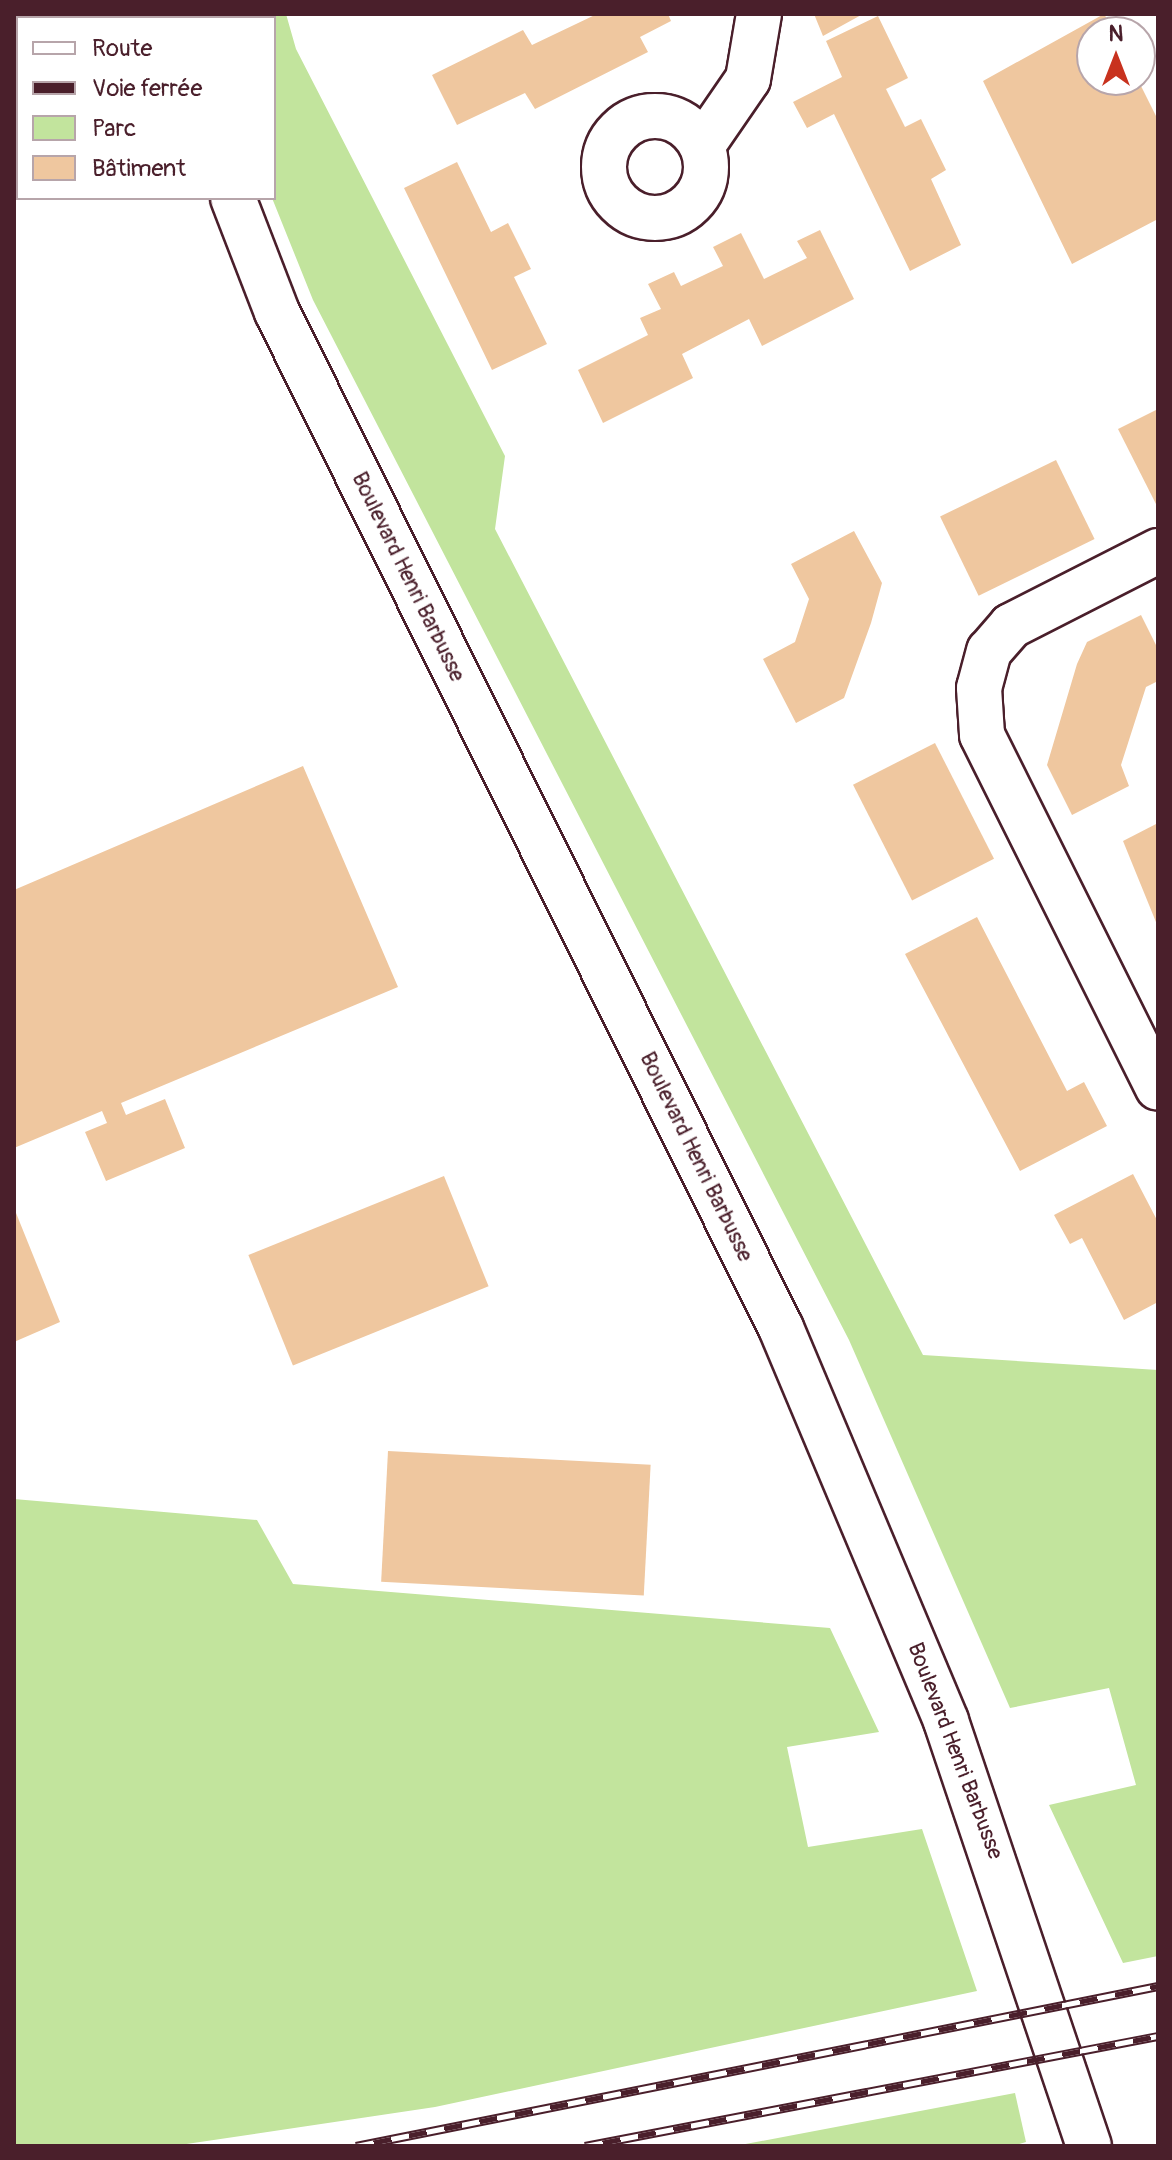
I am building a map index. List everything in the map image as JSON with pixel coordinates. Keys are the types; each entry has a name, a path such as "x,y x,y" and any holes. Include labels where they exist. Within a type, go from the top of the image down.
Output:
{"main road":[{"path":"702,146 748,79 759,14"},
{"name":"Boulevard Henri Barbusse","path":"234,200 277,312 781,1328 946,1721 1089,2146"},
{"path":"1158,551 1011,626 989,651 979,688 982,735 1051,880 1158,1088"}],"green space":[{"path":"202,14 286,14 296,49 505,456 495,529 923,1355 1158,1370 1158,1956 1123,1963 1049,1805 1136,1785 1109,1688 1010,1708 849,1340 313,300 273,200 276,200 276,16"},
{"path":"14,1499 257,1520 293,1584 830,1628 879,1732 787,1747 808,1847 922,1829 977,1991 435,2107 173,2146 14,2146"},
{"path":"1015,2093 1026,2142 1013,2146 735,2146"}],"building":[{"path":"597,14 668,14 671,21 640,37 648,52 535,109 525,93 457,125 432,75 523,30 532,45"},
{"path":"814,14 863,14 823,36"},
{"path":"878,16 908,78 886,89 905,127 921,119 946,170 931,179 961,245 910,271 834,114 807,128 793,102 842,77 826,41"},
{"path":"1076,30 1076,96 1146,96 1158,120 1158,219 1072,264 983,81"},
{"path":"457,162 491,232 508,223 531,269 514,277 547,344 492,370 404,188"},
{"path":"820,230 854,299 762,346 749,319 682,354 693,378 603,423 578,370 648,335 640,318 661,309 648,284 674,272 681,286 723,266 713,247 741,233 764,279 807,258 797,241"},
{"path":"1158,409 1158,508 1118,429"},
{"path":"1056,460 1095,539 979,596 940,517"},
{"path":"854,531 882,583 871,623 844,698 796,723 763,659 795,642 809,599 791,564"},
{"path":"1141,615 1158,649 1158,681 1146,687 1121,765 1129,786 1072,815 1047,765 1077,664 1087,642"},
{"path":"935,743 994,859 912,901 853,785"},
{"path":"303,766 398,987 121,1103 126,1115 165,1099 185,1148 106,1181 85,1132 107,1123 102,1111 14,1148 14,890"},
{"path":"1158,823 1158,927 1123,841"},
{"path":"977,917 1067,1091 1084,1082 1107,1126 1020,1171 905,954"},
{"path":"1133,1174 1158,1222 1158,1302 1124,1320 1082,1238 1070,1244 1054,1215"},
{"path":"444,1176 489,1286 293,1365 248,1255"},
{"path":"14,1208 60,1322 14,1342"},
{"path":"388,1451 651,1465 644,1596 381,1582"}],"railway":[{"path":"356,2146 1158,1986"},
{"path":"585,2146 1158,2036"}]}
